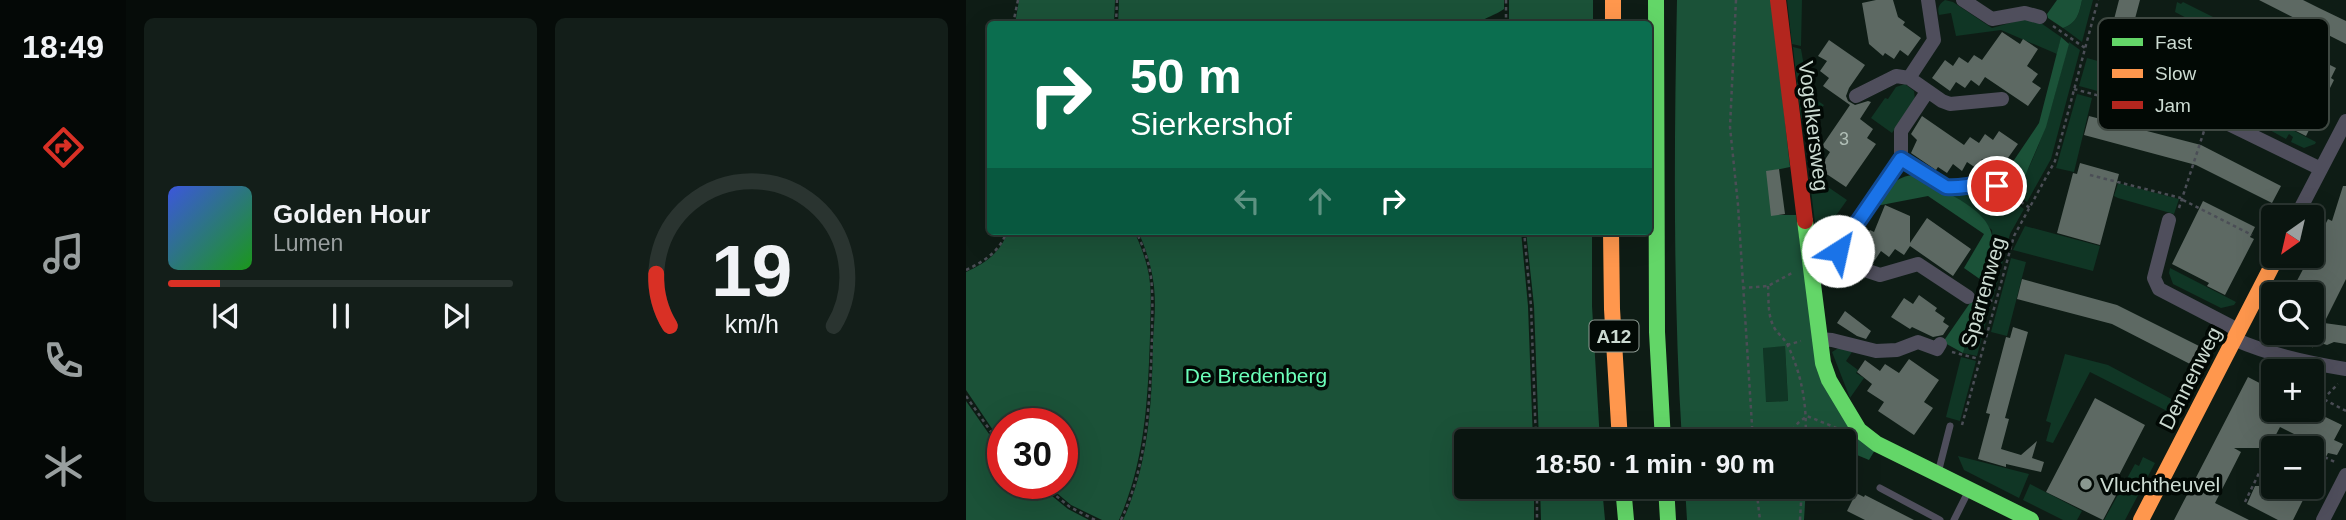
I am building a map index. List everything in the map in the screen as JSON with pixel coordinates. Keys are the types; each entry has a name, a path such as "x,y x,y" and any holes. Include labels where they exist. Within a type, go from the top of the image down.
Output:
{"main road":[{"path":"1613,21 1614,0"},
{"name":"A12","path":"1656,0 1657,332 1662,429"},
{"name":"Vogelkersweg","path":"1778,0 1819,339 1829,380 1859,430 1877,444 2031,520"},
{"name":"A12","path":"1611,235 1612,309 1619,429"},
{"name":"Dennenweg","path":"2141,520 2271,268"},
{"path":"1624,499 1626,520"},
{"path":"1667,499 1668,520"}],"street":[{"path":"1909,78 1934,40 1928,0"},
{"path":"1963,0 1992,19 2025,13 2040,17"},
{"path":"1856,96 1896,76 1909,78 1942,102 2002,100"},
{"path":"1838,251 1901,159 1900,131 1927,92"},
{"path":"2303,205 2321,169 2339,150 2346,121"},
{"path":"2238,130 2321,169"},
{"path":"1901,159 1946,187 1982,182 1997,186"},
{"path":"2169,220 2154,278 2159,289 2260,351 2343,375"},
{"path":"1809,256 1838,251 1868,271 1880,275 1917,264 1968,298"},
{"path":"1819,339 1876,351 1897,349 1918,342 1937,349 1940,344"},
{"path":"2323,520 2346,475"}],"lane":[{"path":"1938,474 1951,426"},
{"path":"1880,488 1940,520"},
{"path":"1954,520 1970,489"}],"path":[{"path":"1014,21 1017,0"},
{"path":"1116,21 1117,0"},
{"path":"1506,0 1507,21"},
{"path":"1736,0 1730,127 1738,205 1752,429"},
{"name":"Sparrenweg","path":"1962,425 2014,236 2055,160 2098,0"},
{"path":"2040,17 2085,48"},
{"path":"2074,89 2098,94"},
{"path":"2182,200 2200,130"},
{"path":"2090,175 2182,200 2252,235"},
{"path":"1997,186 2029,208"},
{"path":"966,270 990,257 999,248 1005,235"},
{"path":"1121,520 1132,498 1141,463 1150,387 1153,290 1149,267 1137,235"},
{"path":"1524,235 1531,306 1536,429"},
{"path":"1742,288 1768,286 1809,256"},
{"path":"1768,286 1769,315 1787,345 1807,416 1806,429"},
{"path":"1940,344 1954,353 1980,359"},
{"path":"2324,398 2343,375"},
{"path":"966,396 987,426"},
{"path":"2324,400 2346,411"},
{"path":"1807,416 1835,428 1859,430"},
{"path":"1793,429 1807,416"},
{"path":"2324,457 2346,467"},
{"path":"2245,502 2261,469"},
{"path":"1060,499 1096,520"},
{"path":"1537,499 1537,520"},
{"path":"1758,499 1760,520"},
{"path":"1800,520 1801,499"}],"green space":[{"path":"1019,0 1115,0 1114,21 1016,21"},
{"path":"1119,0 1504,0 1504,9 1482,21 1118,21"},
{"path":"1509,0 1593,0 1593,21 1509,21"},
{"path":"1677,0 1772,0 1790,167 1771,171 1778,215 1796,215 1817,364 1875,450 1869,460 1856,455 1856,429 1681,429 1675,165","holes":["1785,346 1788,401 1766,402 1763,348"]},
{"path":"1787,0 1802,0 1801,46 1792,44"},
{"path":"1945,0 1953,2 1992,28 2024,19 2038,21 2061,37 2057,54 2001,30 1956,36 1951,13 1939,15 1939,6"},
{"path":"2057,0 2082,0 2077,17 2063,28 2048,18 2047,14"},
{"path":"2082,0 2093,0 2082,42 2063,28 2077,17"},
{"path":"2177,2 2183,2 2215,18 2186,18 2175,12"},
{"path":"2061,37 2069,44 2046,127 2025,176 2010,166 2039,123"},
{"path":"2069,42 2080,50 2051,159 2027,202 2019,196 2017,188 2042,136"},
{"path":"1793,47 1801,49 1809,95 1824,105 1810,124 1801,118"},
{"path":"2087,58 2098,61 2098,91 2079,86"},
{"path":"1905,84 1914,91 1915,100 1892,133 1871,118 1896,87"},
{"path":"2077,94 2092,98 2074,172 2056,168"},
{"path":"2270,130 2292,130 2316,142 2304,148 2291,142 2293,137 2289,134 2286,139"},
{"path":"1809,174 1847,200 1830,224 1842,235 1831,244 1817,241 1817,237 1823,236 1822,231 1816,231"},
{"path":"1912,175 1972,208 1990,229 1993,252 1984,298 1975,296 1984,282 1964,268 1984,234 1928,196 1876,206 1894,182"},
{"path":"2118,183 2179,199 2174,214 2114,196"},
{"path":"1983,188 1998,191 2024,209 2010,234 1993,299 1984,298 1993,249 1992,230 1949,194"},
{"path":"2025,226 2100,246 2093,271 2013,250"},
{"path":"1006,235 1136,235 1146,262 1151,292 1149,359 1140,453 1135,476 1119,520 1102,520 1064,499 1078,499 1078,408 987,408 987,421 966,390 966,272 992,256"},
{"name":"De Bredenberg","path":"1139,235 1521,235 1528,306 1533,429 1454,429 1454,499 1534,499 1534,520 1123,520 1139,477 1147,432 1155,308 1152,272"},
{"path":"1526,235 1592,235 1592,306 1599,429 1539,429 1534,306"},
{"path":"2011,258 2026,262 2007,336 1991,332"},
{"path":"2170,268 2236,302 2221,308 2173,284"},
{"path":"1972,300 1983,302 1973,320 1963,353 1943,342"},
{"path":"1983,302 1991,303 1977,356 1963,353 1973,320"},
{"path":"1785,346 1788,401 1765,402 1763,347"},
{"path":"1840,347 1852,352 1846,361 1864,378 1850,398 1832,352"},
{"path":"2065,354 2108,365 2177,402 2171,413 2090,372 2053,443 2046,441 2051,423 2046,421"},
{"path":"1961,357 1976,361 1960,421 1946,417"},
{"path":"966,401 987,431 987,499 1056,499 1089,520 966,520"},
{"path":"1958,456 2029,474 2019,498 1964,470"},
{"path":"2143,457 2155,463 2125,520 2104,520 2135,464 2139,466"},
{"path":"2030,484 2082,511 2077,520 2063,520 2023,500"},
{"path":"1540,499 1603,499 1605,520 1541,520"},
{"path":"1686,499 1805,499 1804,520 1687,520"}],"building":[{"path":"1893,0 1898,17 1905,22 1903,25 1921,38 1908,56 1900,50 1894,59 1885,53 1883,56 1869,44 1862,3"},
{"path":"2119,0 2140,0 2135,18 2114,18"},
{"path":"2259,0 2303,0 2346,21 2346,44 2329,35 2329,18 2295,18"},
{"path":"2002,32 2020,44 2023,39 2038,49 2027,66 2038,74 2032,82 2041,88 2028,106 1985,77 1979,86 1971,80 1965,88 1956,82 1950,91 1932,78 1945,60 1953,66 1959,57 1968,63 1974,55 1982,60"},
{"path":"1829,40 1865,65 1846,96 1848,101 1855,105 1871,102 1860,119 1873,129 1867,138 1876,144 1846,187 1819,169 1830,152 1822,146 1850,105 1823,86 1829,78 1820,71 1827,61 1818,56"},
{"path":"2329,64 2336,68 2331,78 2334,80 2329,90"},
{"path":"1922,116 1964,145 1970,137 1979,143 1985,134 1993,140 1999,131 2018,144 2005,162 1996,156 1991,165 1982,159 1976,168 1967,162 1962,171 1953,164 1947,173 1938,167 1936,170 1911,153 1917,140 1911,134"},
{"path":"2089,116 2098,118 2098,130 2143,130 2201,145 2281,186 2272,203 2196,165 2084,135"},
{"path":"2294,130 2309,130 2306,136"},
{"path":"2080,163 2119,174 2100,245 2057,233 2073,173 2077,174"},
{"path":"1779,169 1785,214 1771,216 1766,171"},
{"path":"2343,186 2346,186 2346,279 2324,323 2324,282 2296,282 2304,268 2324,268 2324,227 2328,219 2332,221"},
{"path":"2203,201 2255,227 2250,237 2254,239 2225,295 2207,286 2209,283 2172,264"},
{"path":"1885,205 1910,216 1910,243 1927,218 1971,249 1953,276 1910,246 1904,255 1895,249 1889,257 1881,251 1875,260 1857,248 1870,230 1874,232"},
{"path":"2022,279 2117,305 2199,346 2190,364 2112,324 2017,299"},
{"path":"1919,295 1937,308 1935,311 1945,318 1943,322 1949,326 1943,335 1933,337 1912,327 1910,329 1891,317 1904,298 1913,304"},
{"path":"1845,311 1871,331 1866,339 1837,323"},
{"path":"2324,323 2346,326 2346,344 2334,342 2324,344"},
{"path":"2013,327 2028,332 2005,418 2009,419 2001,449 2021,455 2037,441 2032,458 2044,462 2041,472 2006,464 2006,467 1978,459 1990,414 1986,413 2006,337 2010,338"},
{"path":"1909,359 1939,380 1924,402 1933,408 1914,435 1878,411 1884,402 1867,391 1872,384 1857,372 1865,360 1880,371 1885,364 1899,373"},
{"path":"2248,377 2261,384 2261,422 2324,422 2324,416 2342,425 2334,440 2343,444 2337,455 2328,453 2324,461 2324,436 2298,436 2280,427 2275,436 2261,436 2261,448 2234,448 2241,452 2215,503 2249,520 2174,520"},
{"name":"Vluchtheuvel","path":"2095,398 2145,425 2116,481 2122,484 2103,520 2046,492"},
{"path":"2255,486 2261,486 2261,499 2304,499 2293,520 2278,520 2247,504"},
{"path":"1856,493 1914,520 1865,520 1847,511 1853,499 1856,499"}],"traffic: fast":[{"path":"1656,0 1657,332 1662,429"},
{"path":"1805,221 1823,363 1829,380 1859,430 1877,444 2031,520"},
{"path":"1624,499 1626,520"},
{"path":"1667,499 1668,520"}],"traffic: slow":[{"path":"1613,0 1613,21"},
{"path":"1611,235 1612,309 1619,429"},
{"path":"2141,520 2271,268"}],"traffic: jam":[{"path":"1778,0 1805,221"}],"place":[{"name":"Vluchtheuvel","path":"2086,484"}],"route":[{"path":"1838,251 1901,159 1946,187 1982,182 1997,186"}]}
